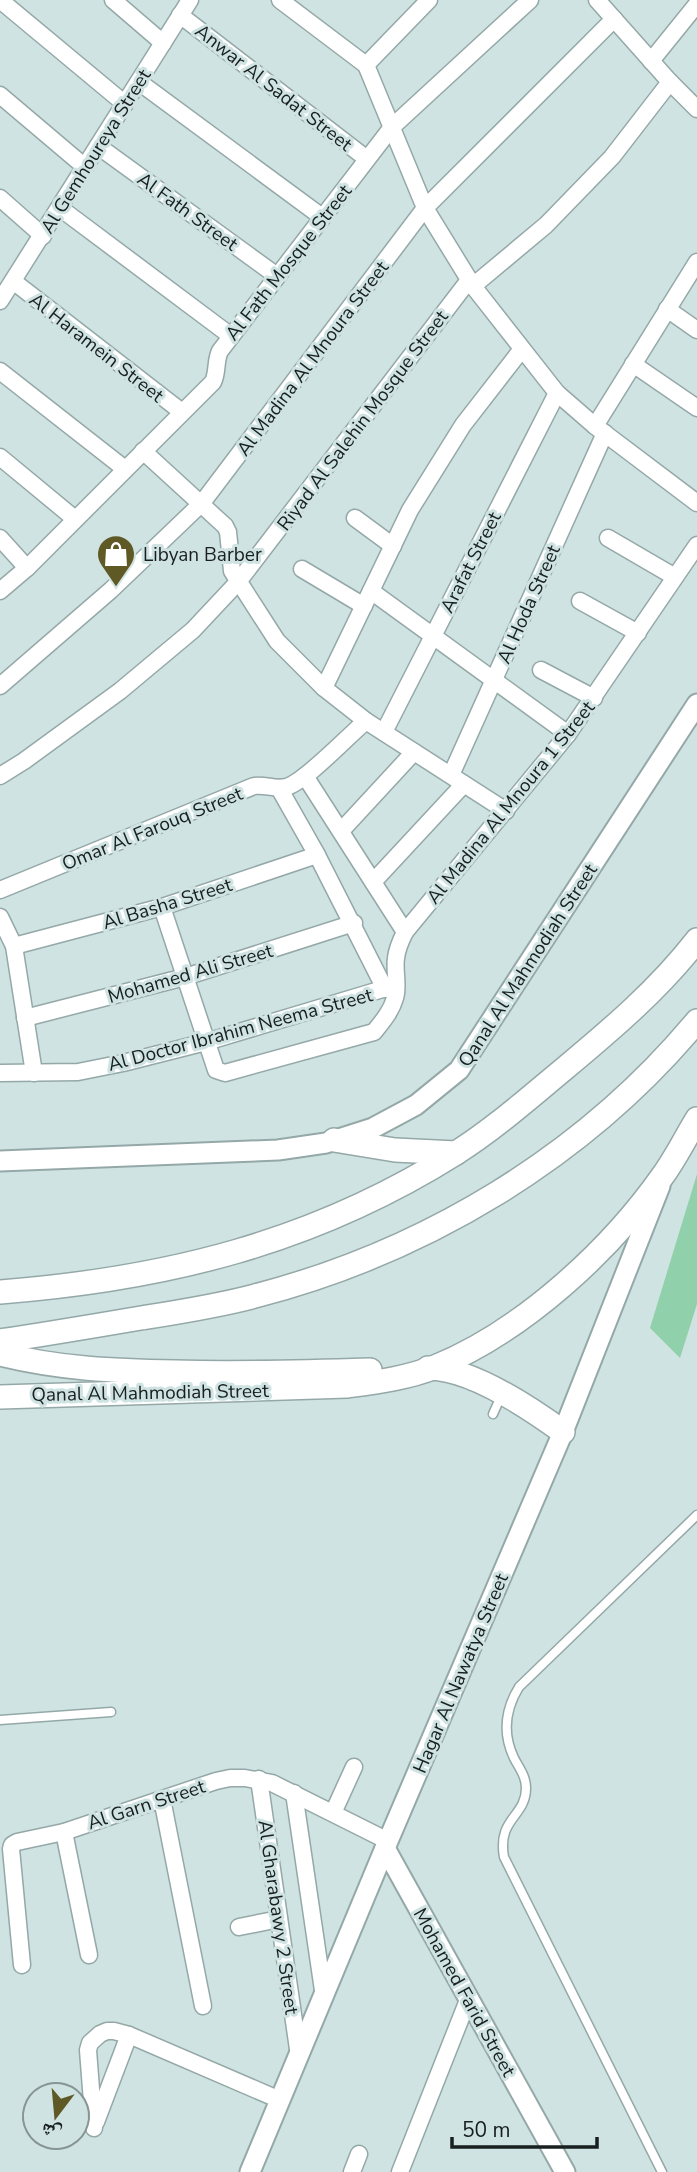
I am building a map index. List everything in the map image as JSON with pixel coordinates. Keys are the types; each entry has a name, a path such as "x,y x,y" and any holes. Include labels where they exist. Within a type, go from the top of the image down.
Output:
{"main road":[{"path":"0,1293 93,1283 208,1261 318,1224 371,1200 456,1153 536,1093 622,1020 661,982 697,940"},
{"path":"0,1341 209,1307 253,1297 337,1271 419,1236 501,1191 583,1133 656,1066 697,1021"},
{"name":"Qanal Al Mahmodiah Street","path":"0,1397 327,1388 377,1382 433,1368 490,1339 541,1304 620,1228 666,1172 697,1119"},
{"path":"334,1140 395,1150 456,1153"},
{"path":"0,1354 95,1371 208,1373 433,1368 457,1374 502,1393 564,1432"}],"street":[{"path":"0,0 125,104"},
{"path":"113,0 163,43"},
{"name":"Al Gemhoureya Street","path":"0,301 190,0"},
{"path":"280,0 366,65 425,208 471,283 557,393 600,430 697,503"},
{"name":"Al Fath Mosque Street","path":"0,591 27,568 213,382 217,357 231,336 392,127 530,0"},
{"path":"601,2 651,61 697,109"},
{"path":"366,65 418,3"},
{"path":"651,61 697,4"},
{"name":"Anwar Al Sadat Street","path":"180,15 367,159"},
{"name":"Al Madina Al Mnoura Street","path":"0,686 111,590 202,503 425,208 614,19"},
{"path":"139,82 322,217"},
{"name":"Riyad Al Salehin Mosque Street","path":"0,776 120,691 193,630 238,582 471,283 546,225 612,157 670,82"},
{"path":"0,95 85,167"},
{"name":"Al Fath Street","path":"98,146 277,276"},
{"path":"0,198 43,236"},
{"path":"60,208 231,336"},
{"name":"Al Hoda Street","path":"373,882 458,780 494,680 600,430 633,364 697,262"},
{"name":"Al Haramein Street","path":"13,281 182,412"},
{"path":"667,309 697,330"},
{"path":"324,688 410,510 463,425 522,349"},
{"path":"633,364 697,408"},
{"path":"0,371 125,470"},
{"name":"Arafat Street","path":"384,732 557,393"},
{"path":"143,451 225,526 232,571 238,582 277,641 324,688 366,720 506,811"},
{"path":"0,457 75,519"},
{"path":"355,518 393,546"},
{"path":"0,538 27,568"},
{"path":"608,538 675,577"},
{"name":"Al Madina Al Mnoura 1 Street","path":"206,1042 216,1070 225,1073 374,1032 387,1017 395,998 391,987 395,960 405,932 568,734 697,545"},
{"path":"302,569 368,598 433,635 568,734"},
{"path":"580,601 638,633"},
{"path":"541,670 594,698"},
{"name":"Qanal Al Mahmodiah Street","path":"0,1161 278,1150 334,1140 373,1128 416,1105 459,1070 697,704"},
{"name":"Omar Al Farouq Street","path":"0,890 254,786 279,788 298,783 366,720"},
{"path":"341,831 414,752"},
{"path":"305,776 405,932"},
{"path":"279,788 391,987"},
{"name":"Al Basha Street","path":"14,946 162,907 317,855"},
{"path":"162,907 206,1042"},
{"path":"0,917 14,946 34,1073"},
{"name":"Mohamed Ali Street","path":"25,1018 185,976 354,923"},
{"name":"Al Doctor Ibrahim Neema Street","path":"0,1073 79,1072 206,1042 391,987"},
{"name":"Hagar Al Nawatya Street","path":"250,2172 564,1432 666,1172"},
{"path":"333,1813 354,1767"},
{"name":"Al Garn Street","path":"22,1965 11,1847 16,1843 64,1832 230,1778 259,1779 294,1793 387,1845"},
{"name":"Al Gharabawy 2 Street","path":"259,1779 299,2056"},
{"path":"294,1793 324,1997"},
{"path":"162,1799 203,2006"},
{"path":"64,1832 89,1955"},
{"name":"Mohamed Farid Street","path":"387,1845 468,2000 565,2172"},
{"path":"239,1927 279,1919"},
{"path":"400,2172 468,2000"},
{"path":"129,2035 94,2128 88,2050 90,2043 107,2031 129,2035 281,2100"},
{"path":"352,2172 359,2154"}],"lane":[{"path":"493,1414 502,1393"},
{"path":"662,2172 504,1857 503,1835 507,1824 520,1808 526,1789 525,1779 508,1743 506,1728 509,1706 519,1686 697,1516"},
{"path":"0,1720 111,1712"}],"green space":[{"path":"697,1174 697,1304 680,1358 650,1328"}],"place":[{"name":"Libyan Barber","path":"116,588"}]}
